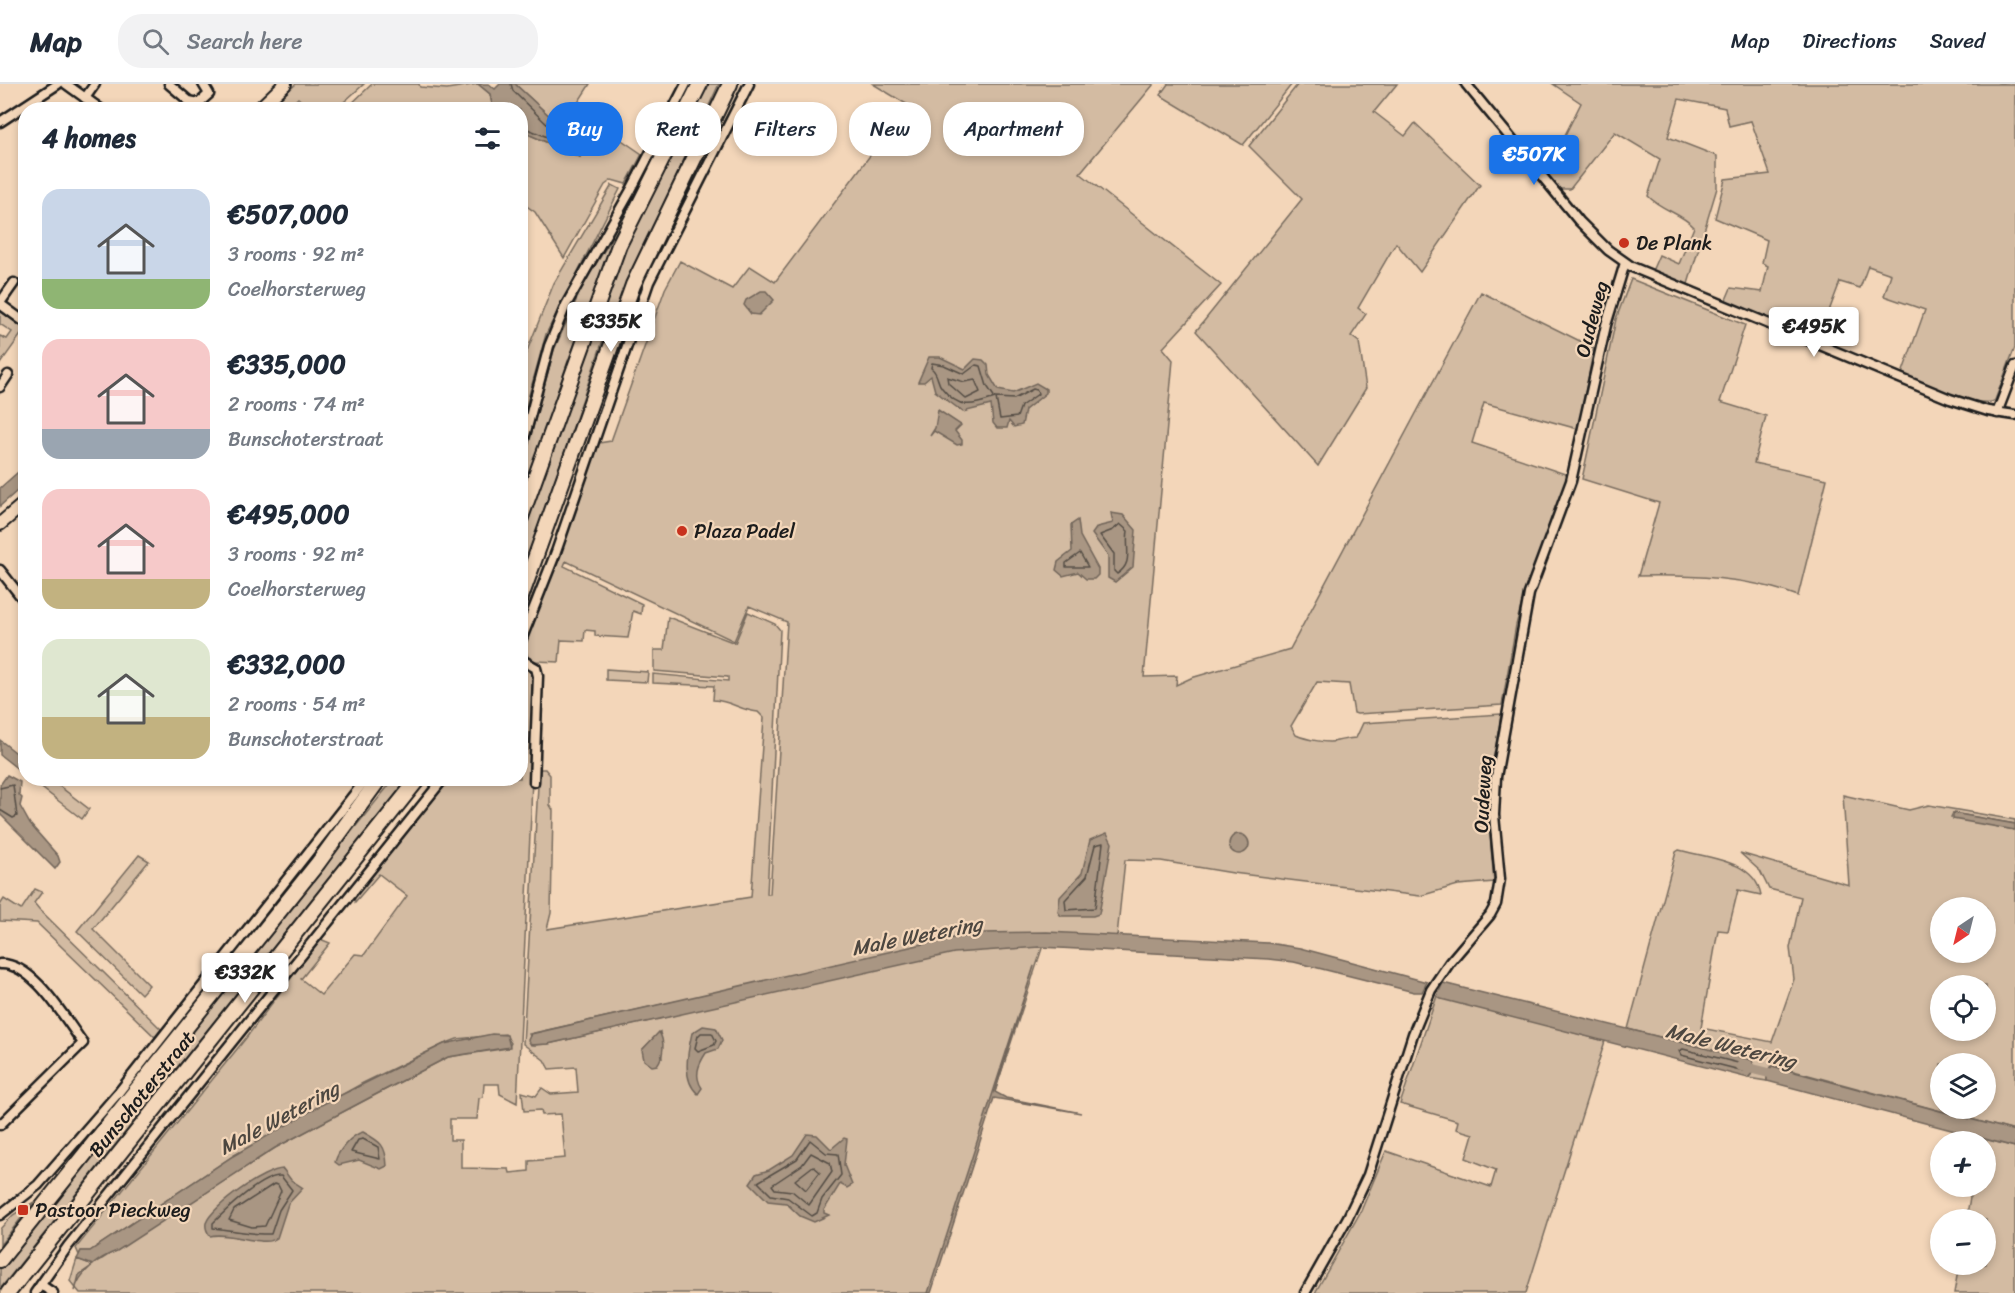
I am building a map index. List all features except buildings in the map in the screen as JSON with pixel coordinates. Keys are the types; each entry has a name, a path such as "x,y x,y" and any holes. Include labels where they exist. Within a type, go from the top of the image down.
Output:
{"main road":[{"path":"528,498 618,245 700,84"},
{"path":"528,578 633,285 730,84"},
{"name":"Bunschoterstraat","path":"0,1260 29,1220 318,863 374,786"},
{"name":"Bunschoterstraat","path":"8,1293 413,786"}],"street":[{"path":"31,102 58,84"},
{"path":"66,84 91,102"},
{"path":"85,98 94,84"},
{"path":"169,84 189,100 196,102"},
{"path":"200,102 209,94 202,84"},
{"path":"266,102 285,84"},
{"path":"528,424 549,346 566,305 632,190 686,84"},
{"path":"528,623 556,552 650,282 749,84"},
{"path":"1466,84 1579,221 1625,263 1662,281 1950,399 1996,413 2015,415"},
{"path":"0,122 18,110"},
{"name":"Oudeweg","path":"1305,1293 1348,1217 1368,1175 1410,1043 1431,990 1450,962 1490,915 1496,904 1500,879 1495,831 1496,783 1529,594 1571,481 1606,325 1625,263"},
{"path":"14,283 0,303 18,316"},
{"path":"1996,413 2015,366"},
{"path":"0,387 8,375"},
{"path":"0,524 18,509"},
{"path":"0,570 18,593"},
{"path":"528,664 536,668 538,676 534,782"},
{"name":"Bunschoterstraat","path":"0,1215 38,1185 119,1092 361,786"},
{"name":"Bunschoterstraat","path":"35,1293 68,1246 438,786"},
{"path":"0,964 9,964 38,983 83,1043 0,1125"},
{"path":"41,1285 53,1293"}],"shaded area":[{"path":"296,84 364,84 344,102 302,102 298,98 294,102 276,102"},
{"path":"372,84 419,84 420,87 447,89 478,84 490,94 492,102 353,102"},
{"path":"515,84 590,84 578,102 546,102 546,113"},
{"path":"707,84 719,84 711,102 698,102"},
{"path":"873,84 1154,84 1080,173 1221,285 1163,348 1173,360 1144,677 1177,676 1176,685 1191,678 1290,649 1481,292 1594,348 1578,429 1484,403 1472,443 1568,475 1526,588 1516,625 1502,705 1357,714 1354,713 1349,684 1317,682 1291,726 1296,735 1300,737 1333,742 1356,738 1363,723 1501,714 1490,784 1490,835 1494,882 1458,885 1420,896 1233,873 1161,861 1125,860 1117,936 1047,933 929,1293 80,1293 70,1281 77,1259 88,1263 102,1259 275,1148 448,1057 508,1048 511,1043 505,1034 457,1039 363,1083 233,1156 90,1251 81,1251 79,1255 76,1248 246,1038 320,939 330,943 301,979 321,995 355,954 364,955 407,896 379,874 355,902 354,895 444,786 528,786 528,669 534,680 531,814 517,1103 500,1094 499,1084 484,1084 483,1097 479,1098 477,1119 450,1119 450,1140 461,1140 461,1168 509,1169 510,1173 529,1171 529,1161 565,1158 561,1114 542,1115 541,1110 524,1111 522,1092 536,1096 542,1088 551,1094 578,1092 576,1067 549,1069 544,1060 523,1044 539,769 545,769 550,775 550,805 553,810 551,913 547,929 751,897 764,718 758,712 713,700 714,686 653,683 653,674 728,681 728,677 654,671 654,650 664,650 668,617 735,643 748,612 775,624 780,630 767,894 770,894 787,622 749,606 734,641 566,561 564,566 642,604 641,614 633,611 628,638 595,636 595,631 585,630 584,641 561,640 559,662 535,661 528,657 528,636 599,443 611,441 665,289 680,261 732,289 750,266 775,282 870,156 931,156 931,102 903,102","holes":["677,1001 676,1015 548,1044 534,1045 529,1034","660,1032 662,1058 642,1050"]},
{"path":"1168,84 1292,84 1243,145 1160,95"},
{"path":"1298,84 1397,84 1374,112 1405,136 1415,123 1480,185 1420,272 1396,243 1358,308 1366,314 1351,336 1359,342 1366,388 1318,466 1196,331 1302,199 1249,146"},
{"path":"1553,84 2015,84 2015,347 1995,400 1977,402 1902,374 1925,310 1884,296 1891,274 1868,266 1860,288 1840,282 1829,311 1841,316 1831,345 1725,302 1731,288 1762,292 1768,266 1762,263 1767,240 1715,218 1725,179 1770,174 1751,121 1729,126 1725,108 1679,99 1668,137 1717,156 1717,188 1688,284 1686,286 1652,271 1659,255 1679,264 1694,227 1648,196 1660,159 1615,132 1570,189 1558,189 1546,173 1581,103"},
{"path":"528,134 546,142 546,156 623,156 623,141 635,149 635,156 641,156 626,184 612,180 605,185 564,258 535,212 528,207"},
{"path":"671,156 686,156 602,343 528,558 528,516 601,309 626,248"},
{"path":"612,185 620,189 546,334 528,399 528,348 554,283"},
{"path":"625,217 568,361 528,479 528,445 554,350 583,285"},
{"path":"1631,279 1745,325 1720,402 1766,416 1754,463 1827,479 1798,596 1760,585 1719,578 1638,576 1659,503 1582,479 1616,319"},
{"path":"0,311 18,324 18,339 0,364 0,336 7,339 12,332 0,324"},
{"path":"606,669 648,672 647,682 606,680"},
{"path":"39,786 59,786 89,809 82,819"},
{"path":"388,786 402,786 0,1289 0,1269"},
{"path":"1843,795 1909,810 1929,805 2015,820 2015,824 1953,813 1951,817 2015,830 2015,1131 1971,1119 1996,1119 1996,1053 1930,1053 1930,1108 1779,1067 1772,1066 1767,1073 1767,1081 1748,1078 1751,1075 1752,1060 1628,1029 1676,852 1679,850 1729,862 1740,867 1757,883 1761,895 1738,890 1728,931 1718,930 1701,1028 1772,1042 1794,979 1790,948 1801,897 1769,889 1760,871 1740,853 1849,885"},
{"path":"139,855 149,861 93,929 149,985 141,994 77,931"},
{"path":"35,889 42,892 34,903 39,909 161,1029 155,1037 37,923 0,921 0,905 4,899 21,910"},
{"path":"1437,996 1605,1041 1526,1293 1315,1293 1361,1211 1386,1151 1491,1187 1496,1170 1466,1158 1473,1134 1456,1129 1458,1121 1400,1104"},
{"path":"1996,1142 2015,1147 2015,1293 1954,1293 1957,1275 1996,1275 1996,1209 1968,1209 1970,1197 1996,1197"},
{"path":"34,1202 0,1245 0,1229 13,1215"}],"water":[{"path":"478,84 489,84 495,89 500,84 515,84 546,113 546,142 528,134 528,102 492,102 490,94"},
{"path":"761,291 766,291 774,300 759,315 751,314 744,305 746,300"},
{"path":"929,357 940,357 965,369 975,359 983,360 988,365 989,375 998,390 1013,393 1036,383 1046,389 1046,393 1025,410 1022,425 1014,427 1009,421 1007,428 997,428 993,423 991,405 963,412 935,391 931,376 924,382 918,382"},
{"path":"938,410 961,425 955,431 962,440 962,444 957,445 934,431 930,436 935,428"},
{"path":"18,472 18,490 0,506 0,488"},
{"path":"1111,513 1123,515 1136,530 1133,567 1115,582 1108,578 1108,556 1092,534 1097,527 1113,523"},
{"path":"1078,520 1080,536 1098,569 1098,575 1094,579 1086,579 1078,572 1063,576 1056,570 1058,562 1072,551 1071,525"},
{"path":"0,740 18,754 18,769 0,755"},
{"path":"7,775 18,781 19,795 22,798 20,806 30,824 58,856 60,862 55,869 0,814 0,785"},
{"path":"1953,813 2015,824 2015,830 1953,819"},
{"path":"1107,833 1112,843 1099,914 1061,916 1058,912 1060,897 1082,873 1090,840"},
{"path":"1239,834 1246,837 1249,844 1246,851 1239,854 1232,851 1229,844 1232,837"},
{"path":"1047,932 1268,943 1300,948 1427,982 1422,992 1414,992 1294,962 1040,947 954,953 548,1044 531,1045 528,1040 531,1034 936,941 982,933"},
{"path":"1034,966 995,1092 1006,1098 1081,1113 994,1098 931,1293 928,1293"},
{"path":"1443,983 1752,1060 1755,1070 1748,1078 1441,999 1437,996"},
{"path":"703,1026 716,1028 722,1040 718,1049 706,1053 701,1062 698,1079 702,1088 698,1094 689,1081 687,1065 692,1033"},
{"path":"659,1032 663,1044 662,1053 657,1065 652,1066 644,1060 642,1050"},
{"path":"492,1034 507,1035 510,1047 448,1057 275,1148 93,1265 77,1259 81,1251 90,1251 233,1156 321,1105 444,1044"},
{"path":"1772,1066 1930,1108 1930,1119 1970,1119 2015,1131 2015,1147 1996,1142 1996,1131 1955,1131 1767,1081 1767,1073"},
{"path":"363,1132 384,1149 387,1166 381,1169 359,1160 339,1165 335,1162 346,1144 354,1136"},
{"path":"807,1134 817,1135 831,1149 844,1138 847,1139 844,1165 852,1185 847,1188 840,1184 824,1210 824,1213 829,1215 814,1222 800,1216 786,1203 768,1201 750,1183 756,1174 769,1170 793,1155"},
{"path":"283,1169 291,1180 303,1188 288,1204 277,1238 263,1241 210,1236 206,1230 206,1223 218,1207 252,1182 264,1175"},
{"path":"90,1267 80,1278 75,1291 79,1275"}],"waterway":[{"name":"Male Wetering","path":"1741,1066 1781,1076"}],"place":[{"name":"De Plank","path":"1624,243"},
{"name":"Plaza Padel","path":"682,531"},
{"name":"Pastoor Pieckweg","path":"23,1210"}]}
